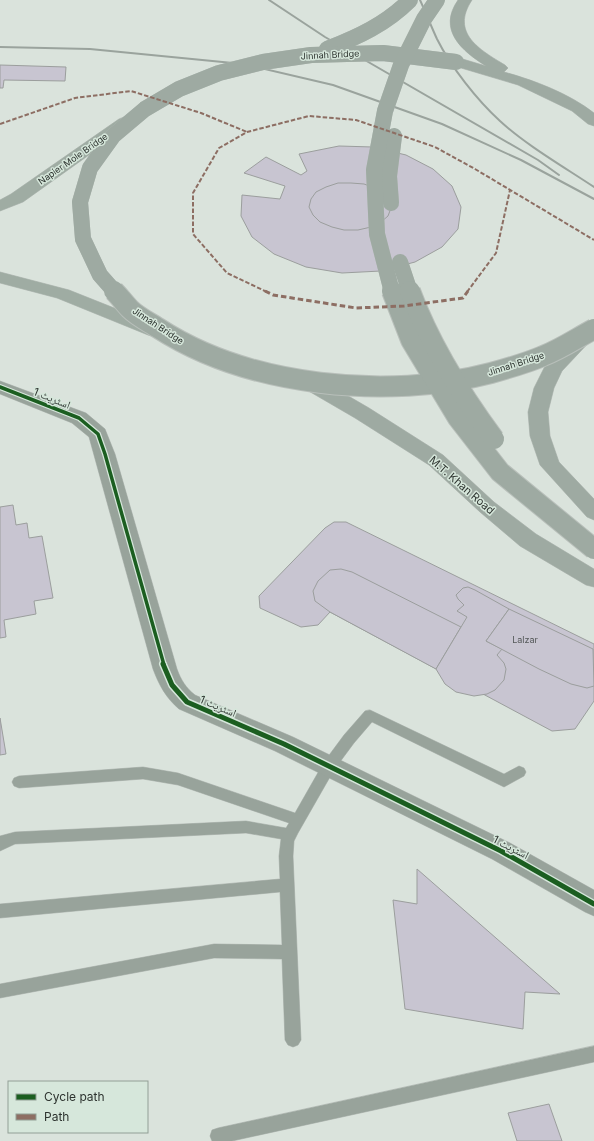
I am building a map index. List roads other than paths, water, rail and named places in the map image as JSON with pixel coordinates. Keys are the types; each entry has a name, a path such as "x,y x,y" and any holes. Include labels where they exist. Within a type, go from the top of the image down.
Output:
{"highway":[{"path":"311,55 354,39 376,28 398,13 410,0"},
{"path":"436,0 424,19 401,65 385,111 374,170 377,234 390,286 411,340 458,418 500,472 594,548"},
{"path":"448,0 434,23 411,74 397,115 389,176 392,234 405,283 431,339 475,414 512,463 572,517 594,532"},
{"path":"464,0 457,13 456,27 462,39 491,63 524,82"},
{"name":"Jinnah Bridge","path":"591,331 544,356 491,373 432,384 370,386 307,381 260,372 216,358 177,340 132,310 100,275 83,239 80,202 90,168 113,136 145,109 179,89 219,73 263,62 311,55 383,53 456,62 524,82 578,108 594,120"},
{"path":"591,331 554,368 544,388 538,412 540,436 550,465 594,512"},
{"name":"M.T. Khan Road","path":"307,381 362,413 436,460 487,507 528,540 594,579"}],"main road":[{"name":"Napier Mole Bridge","path":"0,206 17,198 145,109"},
{"path":"0,277 63,294 177,340"}],"street":[{"name":"اسٹریٹ 1","path":"0,387 79,418 98,434 108,462 163,663 172,687 178,695 187,702 284,744 501,851 594,904"}],"lane":[{"path":"293,1040 286,856 289,835 329,766 349,739 370,715 504,781 519,772"},
{"path":"19,782 143,773 159,775 178,779 298,820"},
{"path":"0,845 4,841 15,838 246,827 289,835"},
{"path":"0,911 287,885"},
{"path":"0,991 214,951 290,952"},
{"path":"218,1136 594,1054"}],"railway":[{"path":"269,0 325,37 538,160 559,175"},
{"path":"420,0 443,50 465,83 482,103 521,139 594,187"},
{"path":"0,47 90,49 243,64 333,85 442,124 521,160 594,199"}]}
